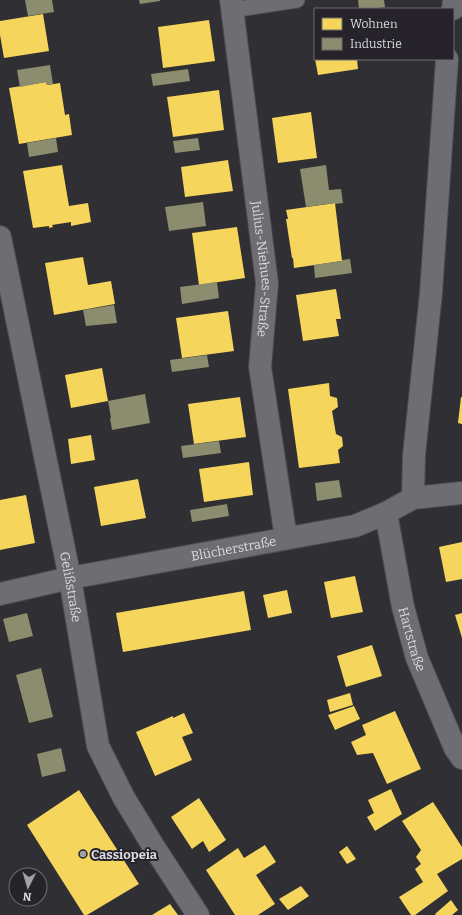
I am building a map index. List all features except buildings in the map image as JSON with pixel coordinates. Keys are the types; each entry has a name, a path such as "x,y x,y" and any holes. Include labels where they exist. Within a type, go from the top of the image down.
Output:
{"street":[{"name":"Julius-Niehues-Straße","path":"231,5 267,282 260,367 286,538"},
{"path":"413,498 414,455 431,293 452,65"},
{"name":"Gelißstraße","path":"0,237 70,578 98,746 124,798 198,915"},
{"name":"Blücherstraße","path":"0,594 70,578 355,526 386,513 413,498 462,493"},
{"name":"Hartstraße","path":"386,513 403,607 417,658 455,748 462,758"}],"lane":[{"path":"231,5 297,0"}],"place":[{"name":"Cassiopeia","path":"83,854"}]}
